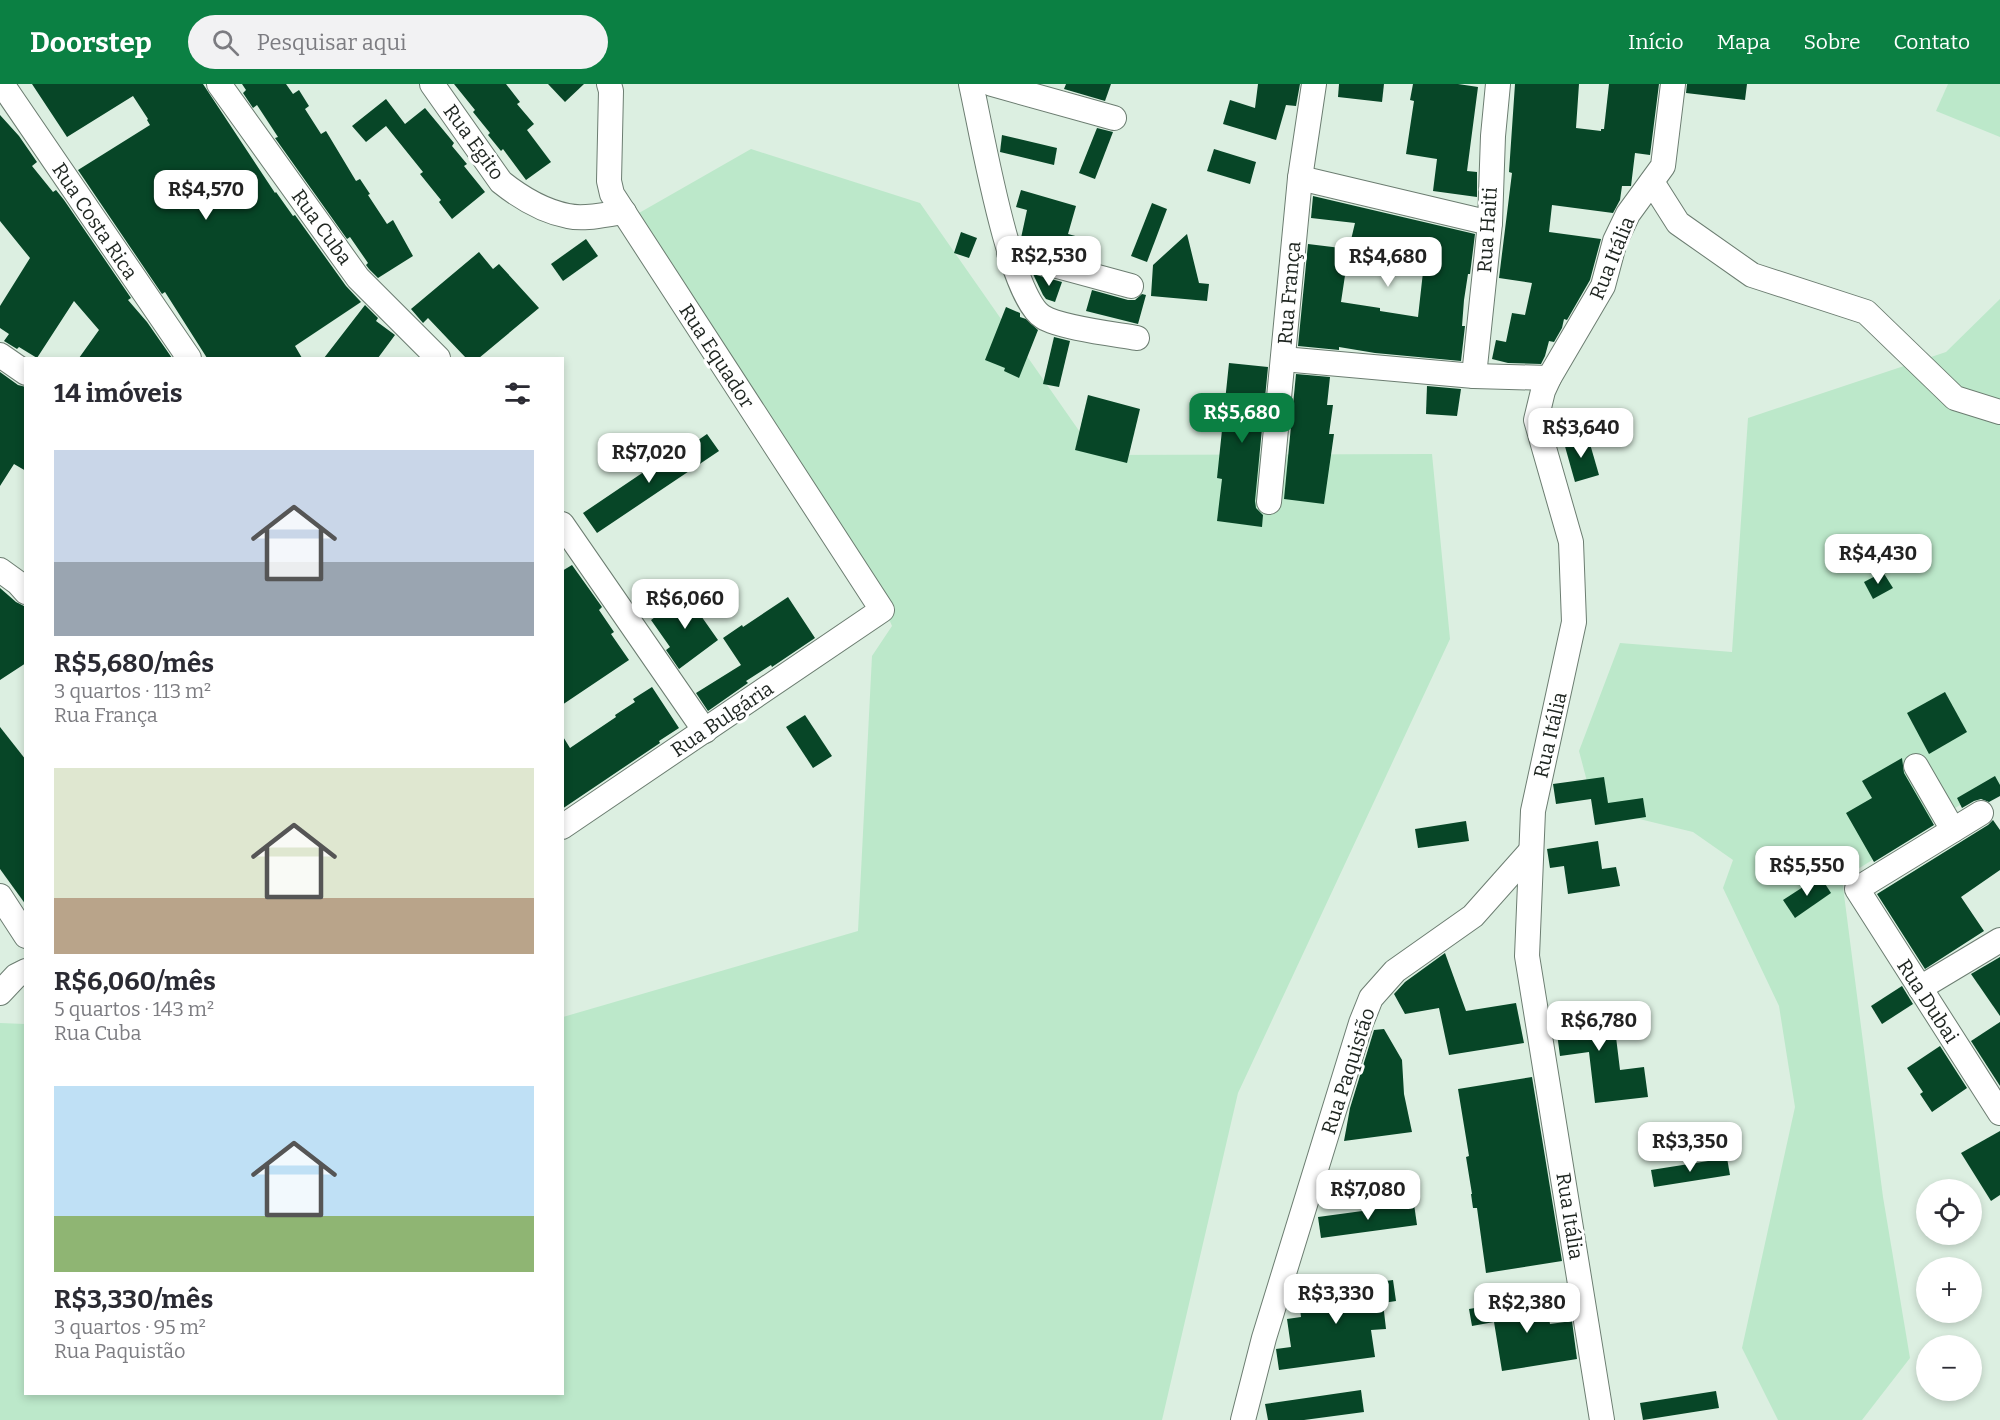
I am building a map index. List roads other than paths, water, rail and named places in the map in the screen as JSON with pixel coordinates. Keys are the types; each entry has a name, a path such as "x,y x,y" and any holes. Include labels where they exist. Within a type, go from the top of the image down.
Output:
{"street":[{"name":"Rua Costa Rica","path":"2,84 188,357"},
{"name":"Rua Cuba","path":"219,84 358,278 437,357"},
{"name":"Rua Egito","path":"432,84 501,182 516,194 531,203 569,216 624,212"},
{"name":"Rua Equador","path":"609,84 611,92 609,181 612,194 882,610"},
{"path":"971,84 1009,254 1025,296 1043,317 1056,322 1137,338"},
{"path":"992,84 1114,118"},
{"name":"Rua França","path":"1269,502 1300,178 1314,84"},
{"name":"Rua Haiti","path":"1474,376 1490,223 1492,136 1497,84"},
{"name":"Rua Itália","path":"1602,1420 1527,956 1529,853 1533,810 1574,622 1571,542 1536,420 1550,378 1603,286 1615,241 1628,214 1663,166 1672,84"},
{"path":"1300,178 1490,223"},
{"path":"1652,182 1678,223 1752,275 1866,312 1955,398 2000,412"},
{"path":"1009,254 1131,286"},
{"path":"0,355 24,372"},
{"path":"1283,359 1474,376 1550,378"},
{"path":"564,527 705,731"},
{"path":"0,570 24,590"},
{"name":"Rua Bulgária","path":"564,826 882,610"},
{"path":"1916,766 1953,830 1981,813"},
{"name":"Rua Dubai","path":"1953,830 1857,889 2000,1113"},
{"name":"Rua Paquistão","path":"1243,1420 1264,1338 1371,998 1395,971 1473,916 1529,853"},
{"path":"0,896 24,933"},
{"path":"1920,988 2000,940"},
{"path":"0,993 16,976 24,971"}]}
